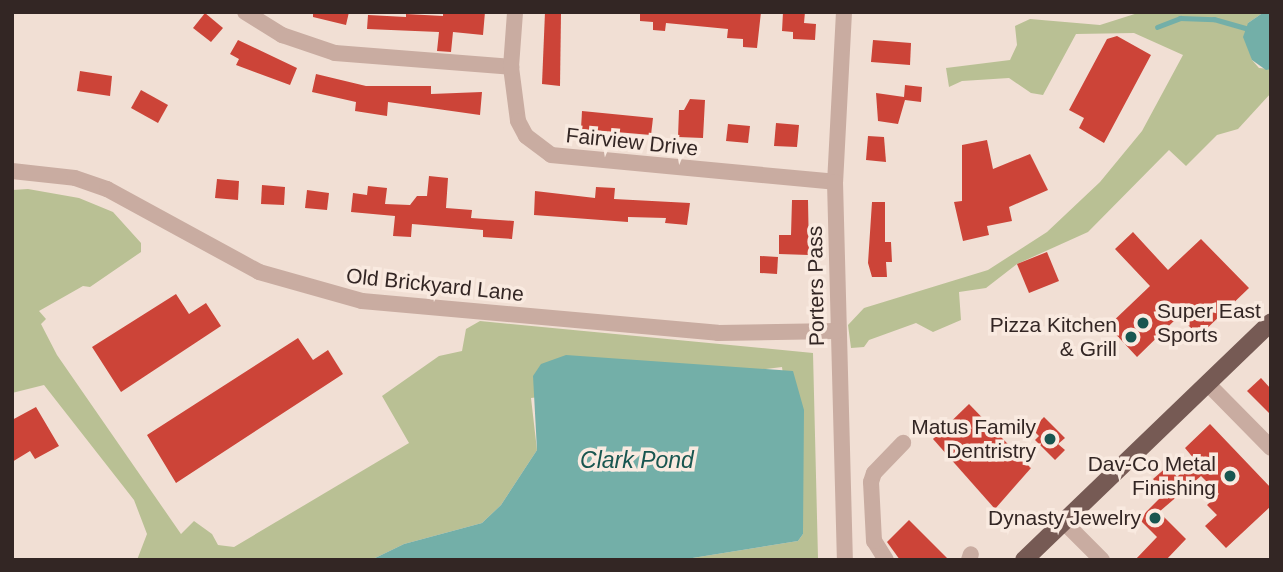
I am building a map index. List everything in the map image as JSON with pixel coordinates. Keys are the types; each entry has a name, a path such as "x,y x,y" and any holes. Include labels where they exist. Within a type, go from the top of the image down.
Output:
{"main road":[{"path":"1024,560 1271,323"}],"street":[{"path":"245,12 282,35 335,53 511,67"},
{"name":"Fairview Drive","path":"515,12 511,67 518,121 526,136 551,155 835,182"},
{"name":"Porters Pass","path":"844,12 835,182 845,560"},
{"name":"Old Brickyard Lane","path":"12,171 75,178 107,189 258,272 362,301 718,333 837,331"},
{"path":"1207,383 1271,448"},
{"path":"886,560 874,541 872,482 874,473 903,443"},
{"path":"1063,521 1101,560"}],"green space":[{"path":"1141,12 1264,12 1248,23 1252,60 1259,68 1271,69 1271,93 1238,129 1217,135 1186,166 1169,150 1088,232 1017,264 986,288 959,292 961,320 933,332 916,323 869,340 864,347 851,348 848,325 864,308 988,270 1047,232 1100,182 1142,131 1183,55 1134,33 1076,34 1043,95 1031,93 1009,78 962,81 949,87 946,68 1010,60 1017,45 1015,26 1030,19 1100,25"},
{"path":"28,189 79,198 113,212 141,243 141,252 90,287 83,286 39,311 46,319 41,324 57,355 181,534 194,521 212,534 218,545 234,547 409,443 382,396 439,356 462,351 466,329 480,321 813,353 818,558 680,560 798,541 803,534 782,367 531,398 537,450 501,505 482,523 404,544 371,560 137,560 147,534 134,500 44,385 12,393 12,190"}],"water":[{"path":"1264,12 1271,12 1271,69 1266,70 1252,60 1243,37 1248,23"},
{"name":"Clark Pond","path":"566,355 793,371 804,410 803,534 798,541 680,560 371,560 404,544 482,523 501,505 537,450 533,376 541,364"}],"building":[{"path":"313,12 349,12 346,25 313,17"},
{"path":"443,12 485,12 483,35 453,32 451,52 437,51 439,32 367,29 368,15 443,16"},
{"path":"545,12 561,13 560,86 542,84"},
{"path":"640,12 761,12 757,48 743,47 743,39 727,38 728,29 666,23 665,31 653,30 653,22 640,21"},
{"path":"783,12 805,12 804,23 816,24 815,40 793,39 793,32 782,31"},
{"path":"205,13 223,28 211,42 193,28"},
{"path":"1117,36 1151,55 1104,143 1079,128 1084,118 1069,110 1107,39"},
{"path":"238,40 297,68 290,85 236,65 239,59 230,54"},
{"path":"873,40 911,43 910,65 871,62"},
{"path":"80,71 112,76 110,96 77,91"},
{"path":"316,74 366,86 431,86 431,94 482,92 480,115 388,102 387,116 355,111 356,102 312,92"},
{"path":"905,85 922,87 921,102 905,100 898,124 878,121 876,93 904,97"},
{"path":"141,90 168,105 158,123 131,108"},
{"path":"690,99 705,100 703,138 678,137 679,110 684,110"},
{"path":"582,111 653,118 651,135 581,129"},
{"path":"776,123 799,125 797,147 774,146"},
{"path":"728,124 750,126 748,143 726,141"},
{"path":"868,136 884,137 886,162 866,160"},
{"path":"987,140 993,169 1030,154 1048,190 1009,207 1012,221 987,226 989,235 963,241 954,202 962,201 962,145"},
{"path":"429,176 448,178 446,208 472,210 471,218 514,221 512,239 483,237 483,230 412,224 411,237 393,236 395,216 351,212 353,193 367,195 368,186 387,188 385,204 410,205 417,196 427,196"},
{"path":"217,179 239,181 238,200 215,198"},
{"path":"262,185 285,187 284,205 261,204"},
{"path":"596,187 615,188 614,199 690,203 687,225 665,223 666,218 628,217 628,222 534,215 535,191 595,198"},
{"path":"307,190 329,193 327,210 305,208"},
{"path":"792,200 808,200 809,255 779,254 779,235 791,235"},
{"path":"872,202 885,202 885,242 891,242 892,262 886,262 887,277 872,277 868,263"},
{"path":"1133,232 1168,270 1201,239 1249,288 1199,336 1179,316 1137,357 1108,326 1150,286 1115,249"},
{"path":"1047,252 1059,281 1029,293 1017,264"},
{"path":"760,256 778,257 777,274 760,273"},
{"path":"176,294 189,314 206,303 221,326 121,392 92,347"},
{"path":"298,338 313,360 328,350 343,374 176,483 147,435"},
{"path":"1261,378 1271,389 1271,415 1247,391"},
{"path":"969,404 1031,468 995,509 933,439"},
{"path":"36,407 59,446 35,459 30,451 12,462 12,420"},
{"name":"Matus Family Dentristry","path":"1044,417 1065,438 1058,444 1065,450 1055,460 1035,440 1039,436 1032,429"},
{"name":"Dav-Co Metal Finishing","path":"1210,424 1271,488 1271,506 1226,548 1205,526 1217,515 1207,505 1219,494 1201,476 1159,512 1186,539 1166,560 1135,560 1157,537 1139,519 1165,493 1153,479 1168,466 1177,477 1195,460 1185,448"},
{"path":"909,520 949,560 900,560 887,542"}],"waterway":[{"path":"1157,27 1180,18 1214,19 1248,29"}],"place":[{"name":"Super East Sports","path":"1143,323"},
{"name":"Pizza Kitchen & Grill","path":"1131,337"},
{"name":"Matus Family Dentristry","path":"1050,439"},
{"name":"Dav-Co Metal Finishing","path":"1230,476"},
{"name":"Dynasty Jewelry","path":"1155,518"}]}
